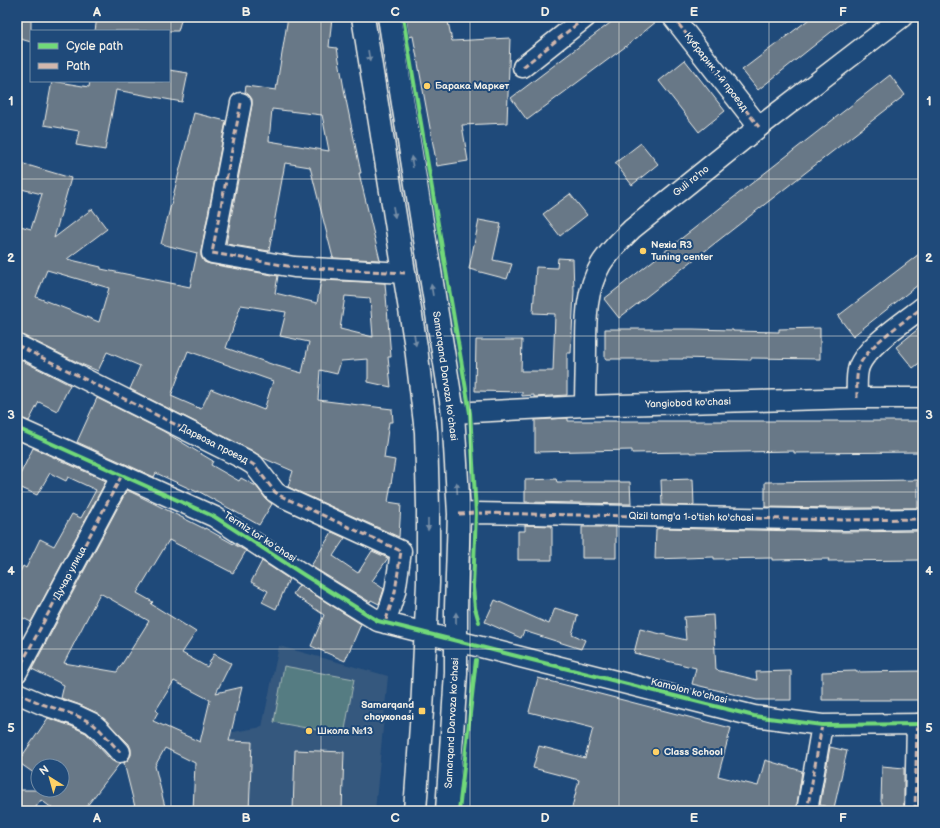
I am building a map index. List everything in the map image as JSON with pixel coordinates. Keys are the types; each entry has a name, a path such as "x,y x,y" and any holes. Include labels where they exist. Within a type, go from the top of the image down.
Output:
{"main road":[{"path":"363,17 405,273 416,347 426,432 428,583 423,703 415,811"},
{"name":"Samarqand Darvoza koʻchasi","path":"389,17 452,413 459,514 455,700 447,811"}],"street":[{"path":"523,67 586,17"},
{"name":"Кубрарик 1-й проезд","path":"673,17 759,127"},
{"name":"Guli ra'no","path":"585,406 586,314 588,299 592,283 602,263 616,245 632,229 759,127 902,17"},
{"path":"241,103 212,253 294,267 405,273"},
{"path":"857,398 858,370 863,358 873,346 923,307"},
{"name":"Дарвоза проезд","path":"17,345 246,460 254,465 275,492 281,496 400,551 395,592 385,623"},
{"name":"Yangiobod ko'chasi","path":"452,413 585,406 857,398 923,398"},
{"name":"Termiz tor koʻchasi","path":"17,428 215,517 378,621 426,633"},
{"name":"Дучар улица","path":"17,672 122,475"},
{"name":"Qizil tamg'a 1-o'tish ko'chasi","path":"459,514 923,519"},
{"name":"Kamolon ko'chasi","path":"426,633 754,716 822,725 920,724"},
{"path":"17,692 42,704 92,723 120,752"},
{"path":"915,811 920,724"},
{"path":"807,811 822,725"}],"shaded area":[{"name":"Школа №13","path":"279,646 388,676 375,811 209,811 210,736 262,727"}],"green space":[{"path":"284,666 354,679 344,735 274,722"}],"building":[{"path":"17,17 31,17 30,42 17,38"},
{"path":"97,17 182,17 178,31 95,30"},
{"path":"288,17 332,17 329,47 337,48 361,173 359,173 380,260 333,258 310,167 285,163 269,251 226,244 252,105 252,99 245,92 246,86 276,90","holes":["272,109 322,115 329,151 269,141"]},
{"path":"406,17 447,17 452,41 510,38 507,123 462,125 468,161 437,166 413,36 409,37"},
{"path":"618,17 662,17 629,44 527,120 511,98"},
{"path":"812,17 850,17 758,90 742,70"},
{"path":"685,60 725,111 699,132 659,81"},
{"path":"170,70 188,73 182,102 116,90 105,150 76,145 79,131 44,125 52,82 89,87 90,82 170,82"},
{"path":"890,75 905,95 619,318 604,299"},
{"path":"194,113 226,121 201,251 201,256 204,262 278,276 275,293 317,303 321,280 385,283 391,357 388,357 391,387 368,382 368,359 341,361 337,374 320,370 318,400 392,409 393,422 389,422 384,458 395,460 388,502 401,504 399,537 288,487 293,471 263,458 251,450 130,389 140,366 107,352 98,371 17,334 17,225 31,229 42,194 17,188 17,162 71,178 54,238 92,209 107,229 67,259 101,267 101,269 190,287 197,253 161,244","holes":["47,270 109,288 99,322 36,297","345,296 370,298 373,337 340,329","241,305 286,312 280,336 309,342 302,373 226,348","188,351 273,381 264,410 211,389 201,409 171,396"]},
{"path":"641,143 658,164 632,185 615,163"},
{"path":"570,194 587,215 560,236 543,214"},
{"path":"479,220 501,224 493,260 512,264 507,279 469,269"},
{"path":"923,251 923,281 853,336 838,316"},
{"path":"558,258 573,259 574,291 571,353 567,353 567,395 534,397 534,395 522,396 522,392 475,391 476,340 522,340 521,371 553,371 555,314 533,313 536,267 557,268"},
{"path":"923,325 923,360 913,368 896,347"},
{"path":"820,328 820,359 605,359 605,329 693,329 779,332 779,329"},
{"path":"17,358 70,385 57,411 39,402 29,421 17,417"},
{"path":"97,398 163,431 213,461 211,465 239,481 241,478 256,486 272,504 259,525 198,491 197,492 156,473 154,477 77,442"},
{"path":"568,418 568,421 923,421 923,452 794,453 794,451 632,453 632,450 535,452 535,420"},
{"path":"33,448 106,481 31,622 17,615 17,577 23,566 26,568 40,539 54,546 72,514 81,518 96,490 68,477 66,481 50,473 37,495 17,486 17,481"},
{"path":"556,479 557,482 630,482 631,504 525,502 525,480"},
{"path":"693,479 694,506 662,505 661,480"},
{"path":"918,480 918,508 765,507 765,482"},
{"path":"127,490 205,528 246,551 233,573 169,540 137,593 153,602 151,604 196,632 182,653 207,667 214,654 231,663 216,693 242,687 229,741 252,742 249,811 193,811 195,763 165,748 155,766 166,811 136,811 124,763 131,755 129,744 99,714 61,698 64,685 32,669","holes":["100,593 149,621 117,672 64,663","174,681 210,700 200,742 153,721 158,712 156,710"]},
{"path":"525,525 552,526 552,560 518,560 518,531 525,531"},
{"path":"582,527 616,527 616,558 582,558"},
{"path":"656,529 845,532 923,531 923,560 828,561 829,559 714,559 714,557 655,559"},
{"path":"332,532 345,538 333,556 358,573 372,551 388,558 372,581 384,589 379,604 371,600 370,602 311,566"},
{"path":"262,561 289,579 276,609 262,602 268,591 251,582"},
{"path":"299,585 361,624 345,661 311,646 324,615 293,594"},
{"path":"495,600 549,624 555,608 578,615 572,634 585,640 581,649 524,631 521,638 485,622"},
{"path":"713,615 716,670 757,680 756,672 791,671 791,700 757,700 692,684 696,668 634,653 640,629 686,640 684,617"},
{"path":"923,671 923,700 822,700 822,672"},
{"name":"Class School","path":"538,678 731,728 718,776 758,786 765,760 802,771 796,811 571,811 579,780 533,768 539,746 585,758 593,728 529,712"},
{"path":"48,718 86,733 111,760 116,763 120,763 83,811 56,811 41,800 33,811 17,811 17,790 30,790 30,798 70,798 70,758 30,758 30,770 18,762"},
{"path":"830,747 847,751 834,808 820,805"},
{"path":"295,750 344,752 342,811 293,811"},
{"path":"882,766 904,768 904,811 882,811"}],"marked path":[{"path":"523,67 586,17"},
{"path":"673,17 759,127"},
{"path":"241,103 212,253 294,267 405,273"},
{"path":"857,398 858,370 867,353 885,336 923,307"},
{"path":"17,345 246,460 254,465 275,492 281,496 401,551 395,592 385,623"},
{"path":"17,672 122,475"},
{"path":"459,514 476,513 845,520 923,519"},
{"path":"17,693 92,723 120,752"},
{"path":"915,811 917,724"},
{"path":"807,811 822,725"}],"cycle path":[{"path":"403,17 470,413 476,513 473,587 475,608 479,622"},
{"path":"17,428 215,517 378,621 754,716 822,725 923,724"},
{"path":"459,811 476,660"}],"place":[{"name":"Барака Маркет","path":"427,86"},
{"name":"Nexia R3 Tuning center","path":"643,251"},
{"name":"Samarqand choyxonasi","path":"422,711"},
{"name":"Школа №13","path":"309,731"},
{"name":"Class School","path":"656,752"}]}
